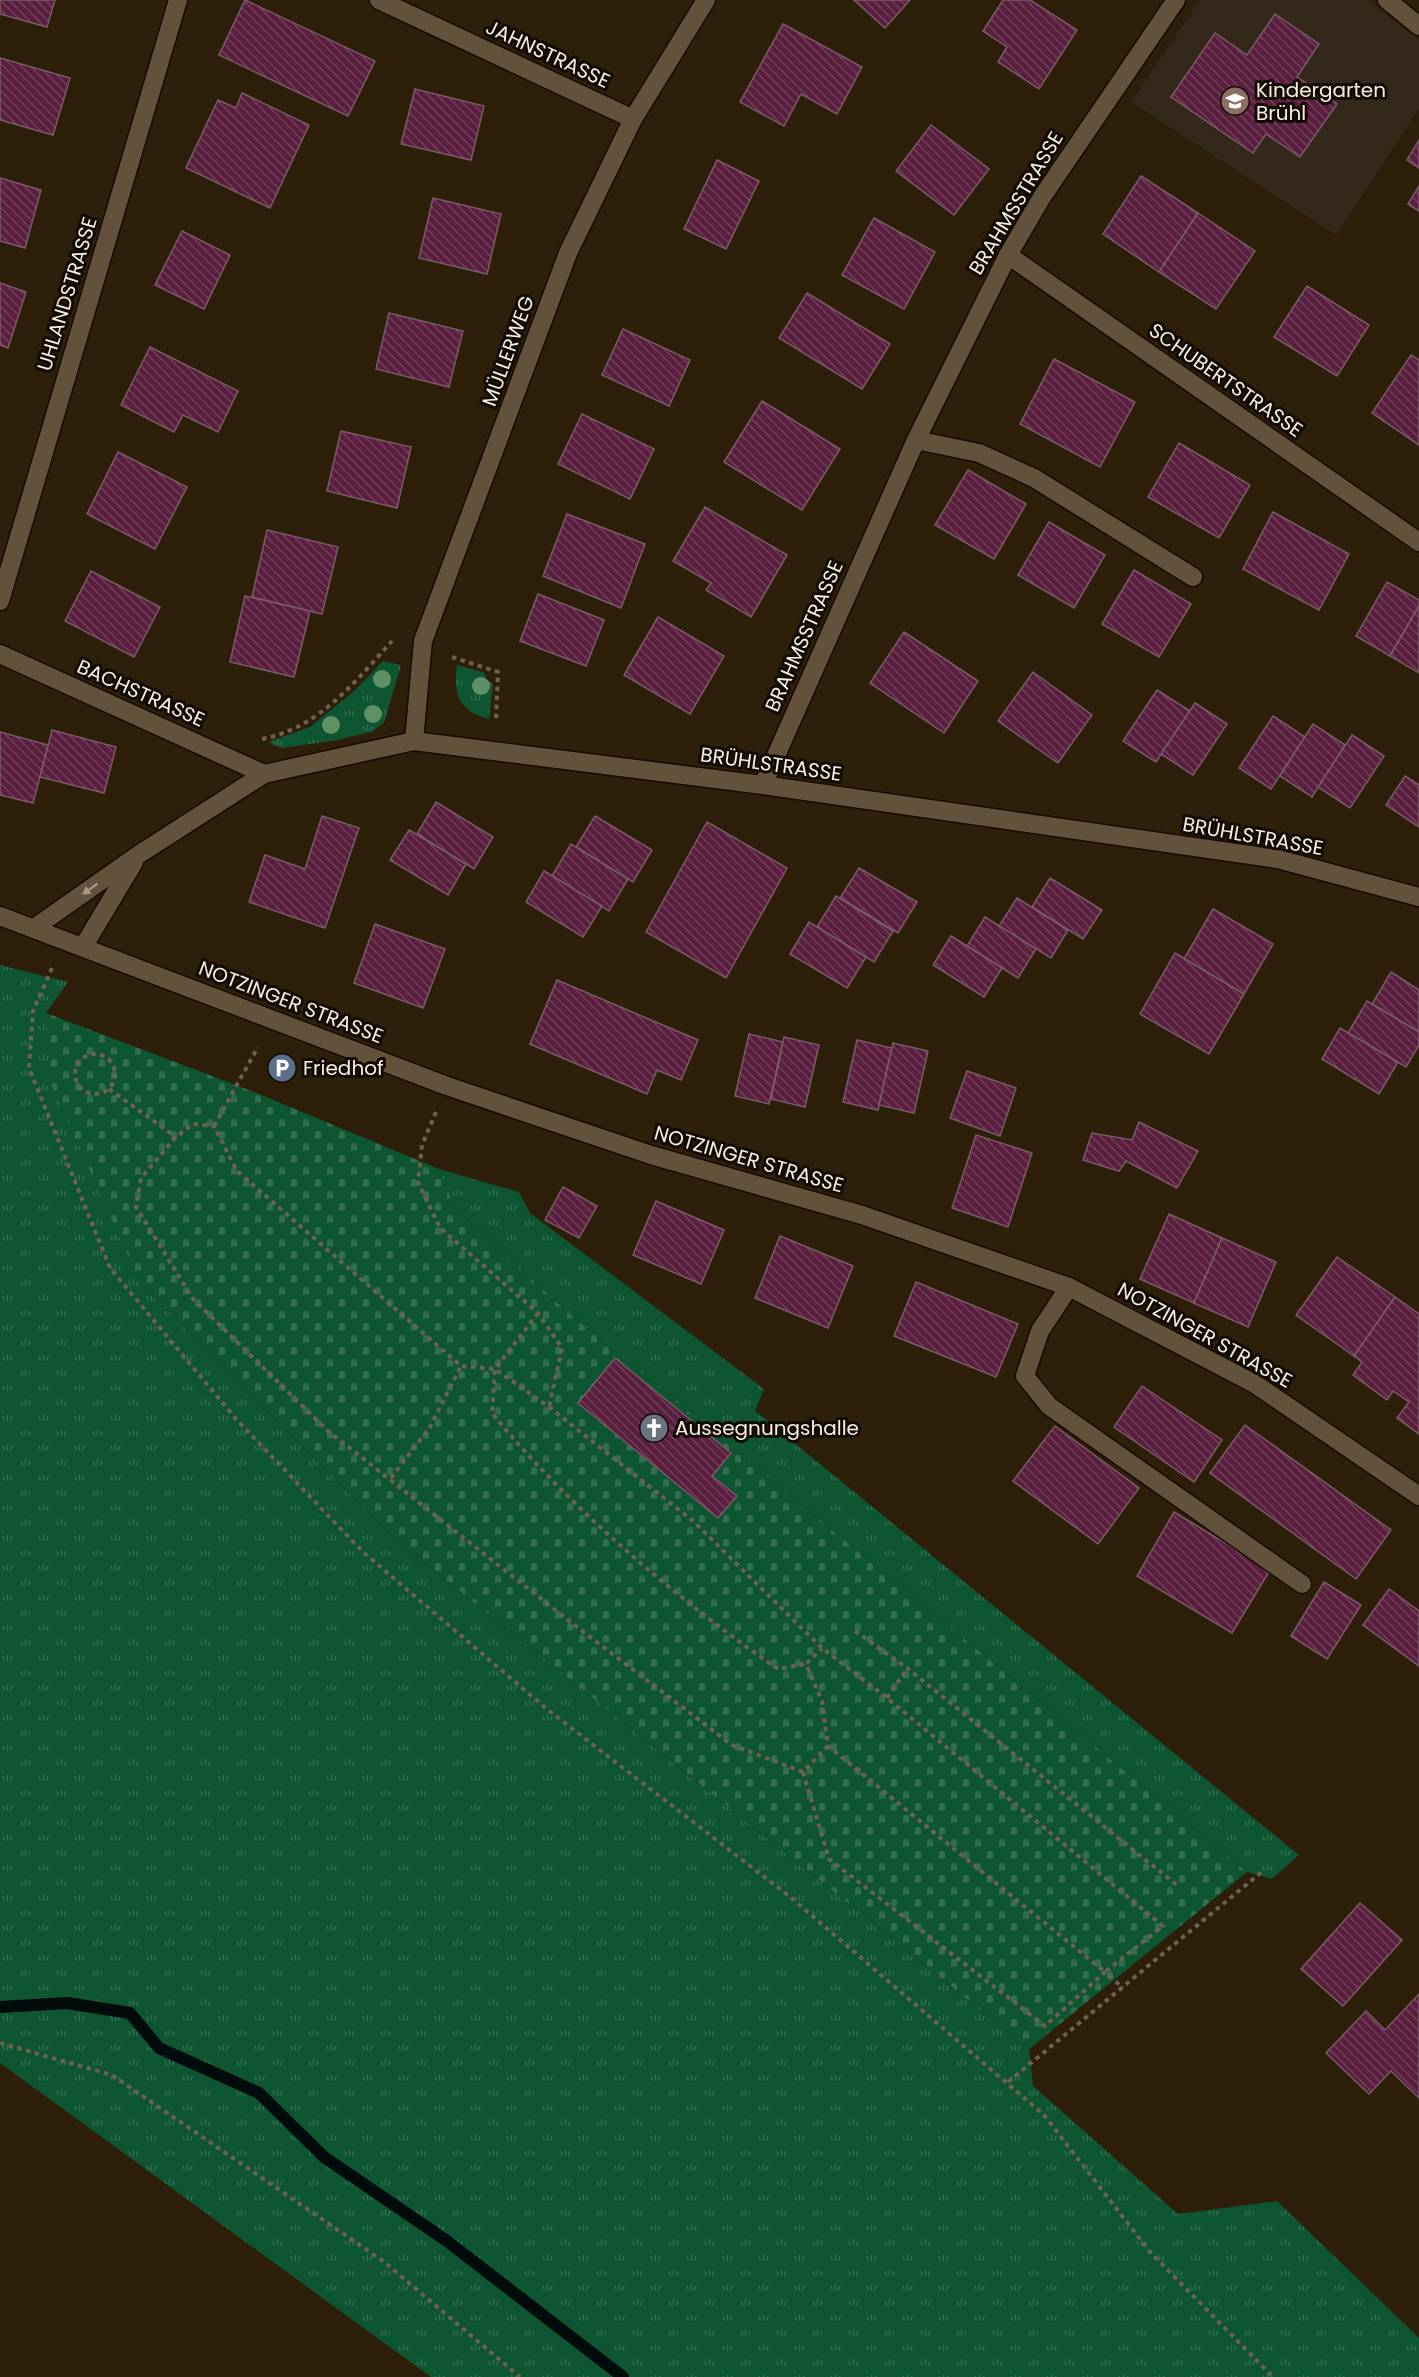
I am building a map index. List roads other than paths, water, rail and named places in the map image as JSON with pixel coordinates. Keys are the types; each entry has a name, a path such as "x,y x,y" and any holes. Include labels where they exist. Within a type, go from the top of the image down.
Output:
{"street":[{"name":"UHLANDSTRASSE","path":"0,601 178,0"},
{"name":"JAHNSTRASSE","path":"379,0 633,119"},
{"name":"BRAHMSSTRASSE","path":"763,784 916,440 1008,255 1061,167 1176,0"},
{"path":"1388,0 1419,26"},
{"name":"MÜLLERWEG","path":"414,741 422,648 568,253 633,119 699,2"},
{"name":"SCHUBERTSTRASSE","path":"1008,255 1419,542"},
{"path":"916,440 979,453 1034,478 1193,577"},
{"name":"BACHSTRASSE","path":"0,654 264,774"},
{"name":"BRÜHLSTRASSE","path":"34,928 138,855 264,774 414,741 763,784 1278,859 1419,897"},
{"name":"BRÜHLSTRASSE","path":"83,947 138,855"},
{"name":"NOTZINGER STRASSE","path":"0,916 447,1086 651,1155 862,1215 1069,1287 1255,1384 1419,1496"},
{"path":"1069,1287 1040,1331 1025,1376 1049,1406 1302,1584"}],"waterway":[{"path":"0,2007 67,2003 130,2013 159,2048 259,2093 324,2157 447,2241 623,2377"}],"place":[{"name":"Kindergarten Brühl","path":"1235,101"},
{"name":"Friedhof","path":"282,1068"},
{"name":"Aussegnungshalle","path":"654,1428"}]}
